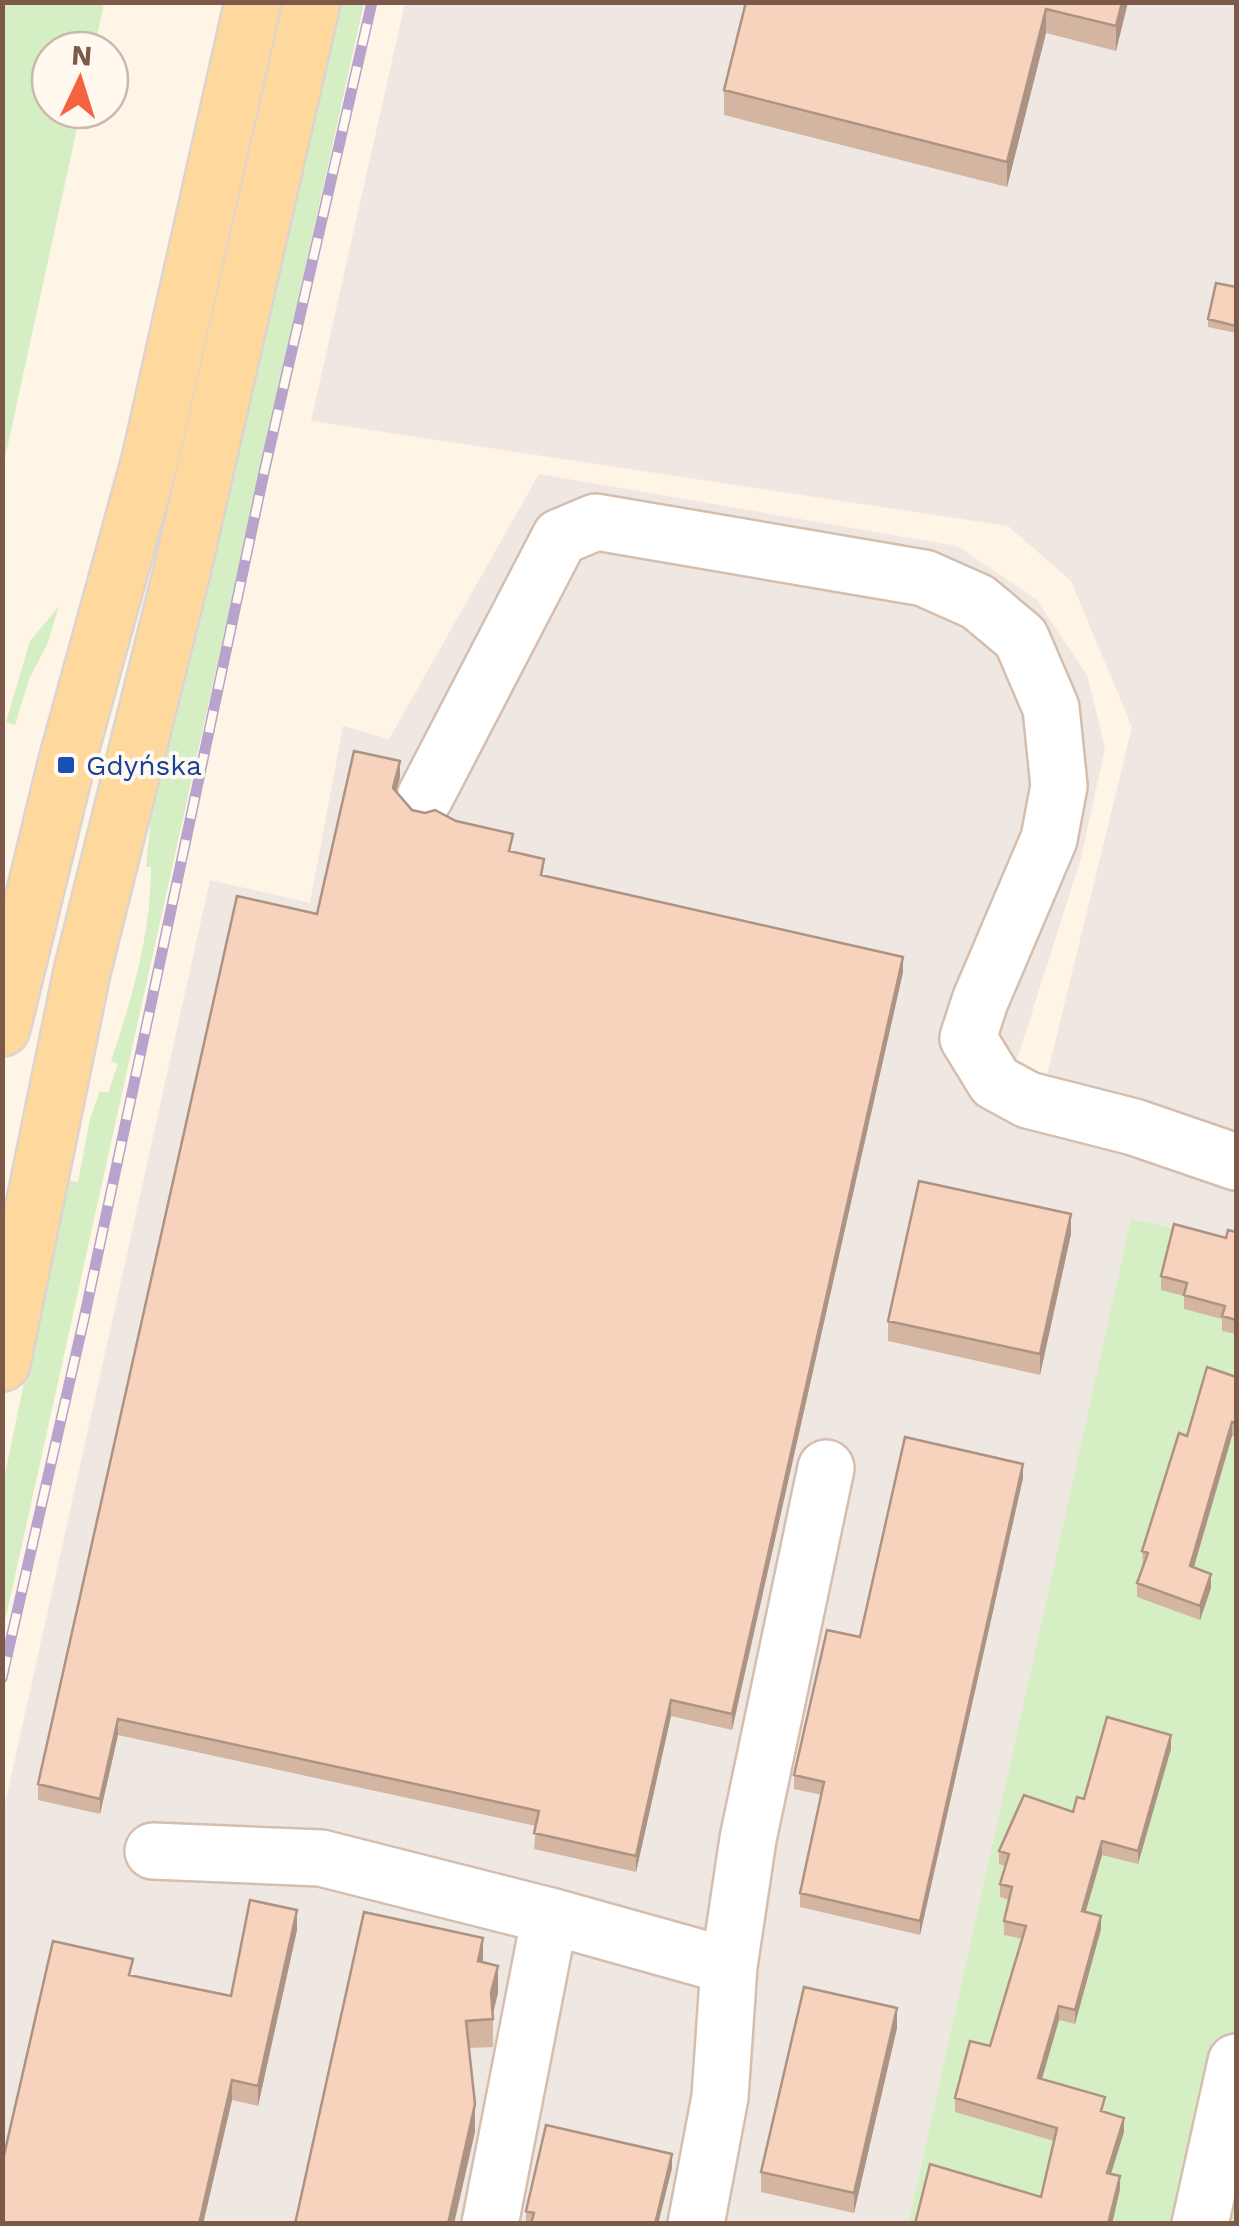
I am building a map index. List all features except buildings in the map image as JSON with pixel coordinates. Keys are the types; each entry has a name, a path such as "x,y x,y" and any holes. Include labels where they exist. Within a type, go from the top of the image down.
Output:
{"main road":[{"path":"2,1028 66,765 150,460 253,2"},
{"path":"2,1363 18,1219 183,566 312,2"}],"street":[{"path":"425,797 560,538 596,522 924,578 978,602 1021,638 1051,708 1060,786 1049,839 968,1038 996,1082 1028,1100 1134,1127 1236,1162"},
{"path":"696,2224 720,2098 728,1966 748,1839 826,1468"},
{"path":"153,1851 321,1858 728,1966"},
{"path":"490,2224 550,1916"},
{"path":"1200,2224 1236,2062"}],"shaded area":[{"path":"405,3 1236,3 1236,1242 1131,1220 908,2223 3,2224 3,1813 210,880 310,903 343,726 389,739 539,474 957,546 1036,599 1087,675 1105,748 1081,858 1013,1072 1046,1080 1132,727 1071,581 1008,526 311,421"}],"green space":[{"path":"3,2 104,3 98,30 30,30 30,130 77,130 3,467"},
{"path":"339,3 364,3 3,1630 3,1484 66,1180 78,1182 90,1119 100,1091 108,1093 118,1064 111,1061 133,990 148,916 151,867 146,867 152,804 192,652"},
{"path":"59,606 15,725 6,722 30,641"},
{"path":"1131,1219 1236,1242 1236,2223 908,2224"}],"railway":[{"path":"2,1678 84,1319 265,468 372,2"}],"place":[{"name":"Gdyńska","path":"66,765"}]}
